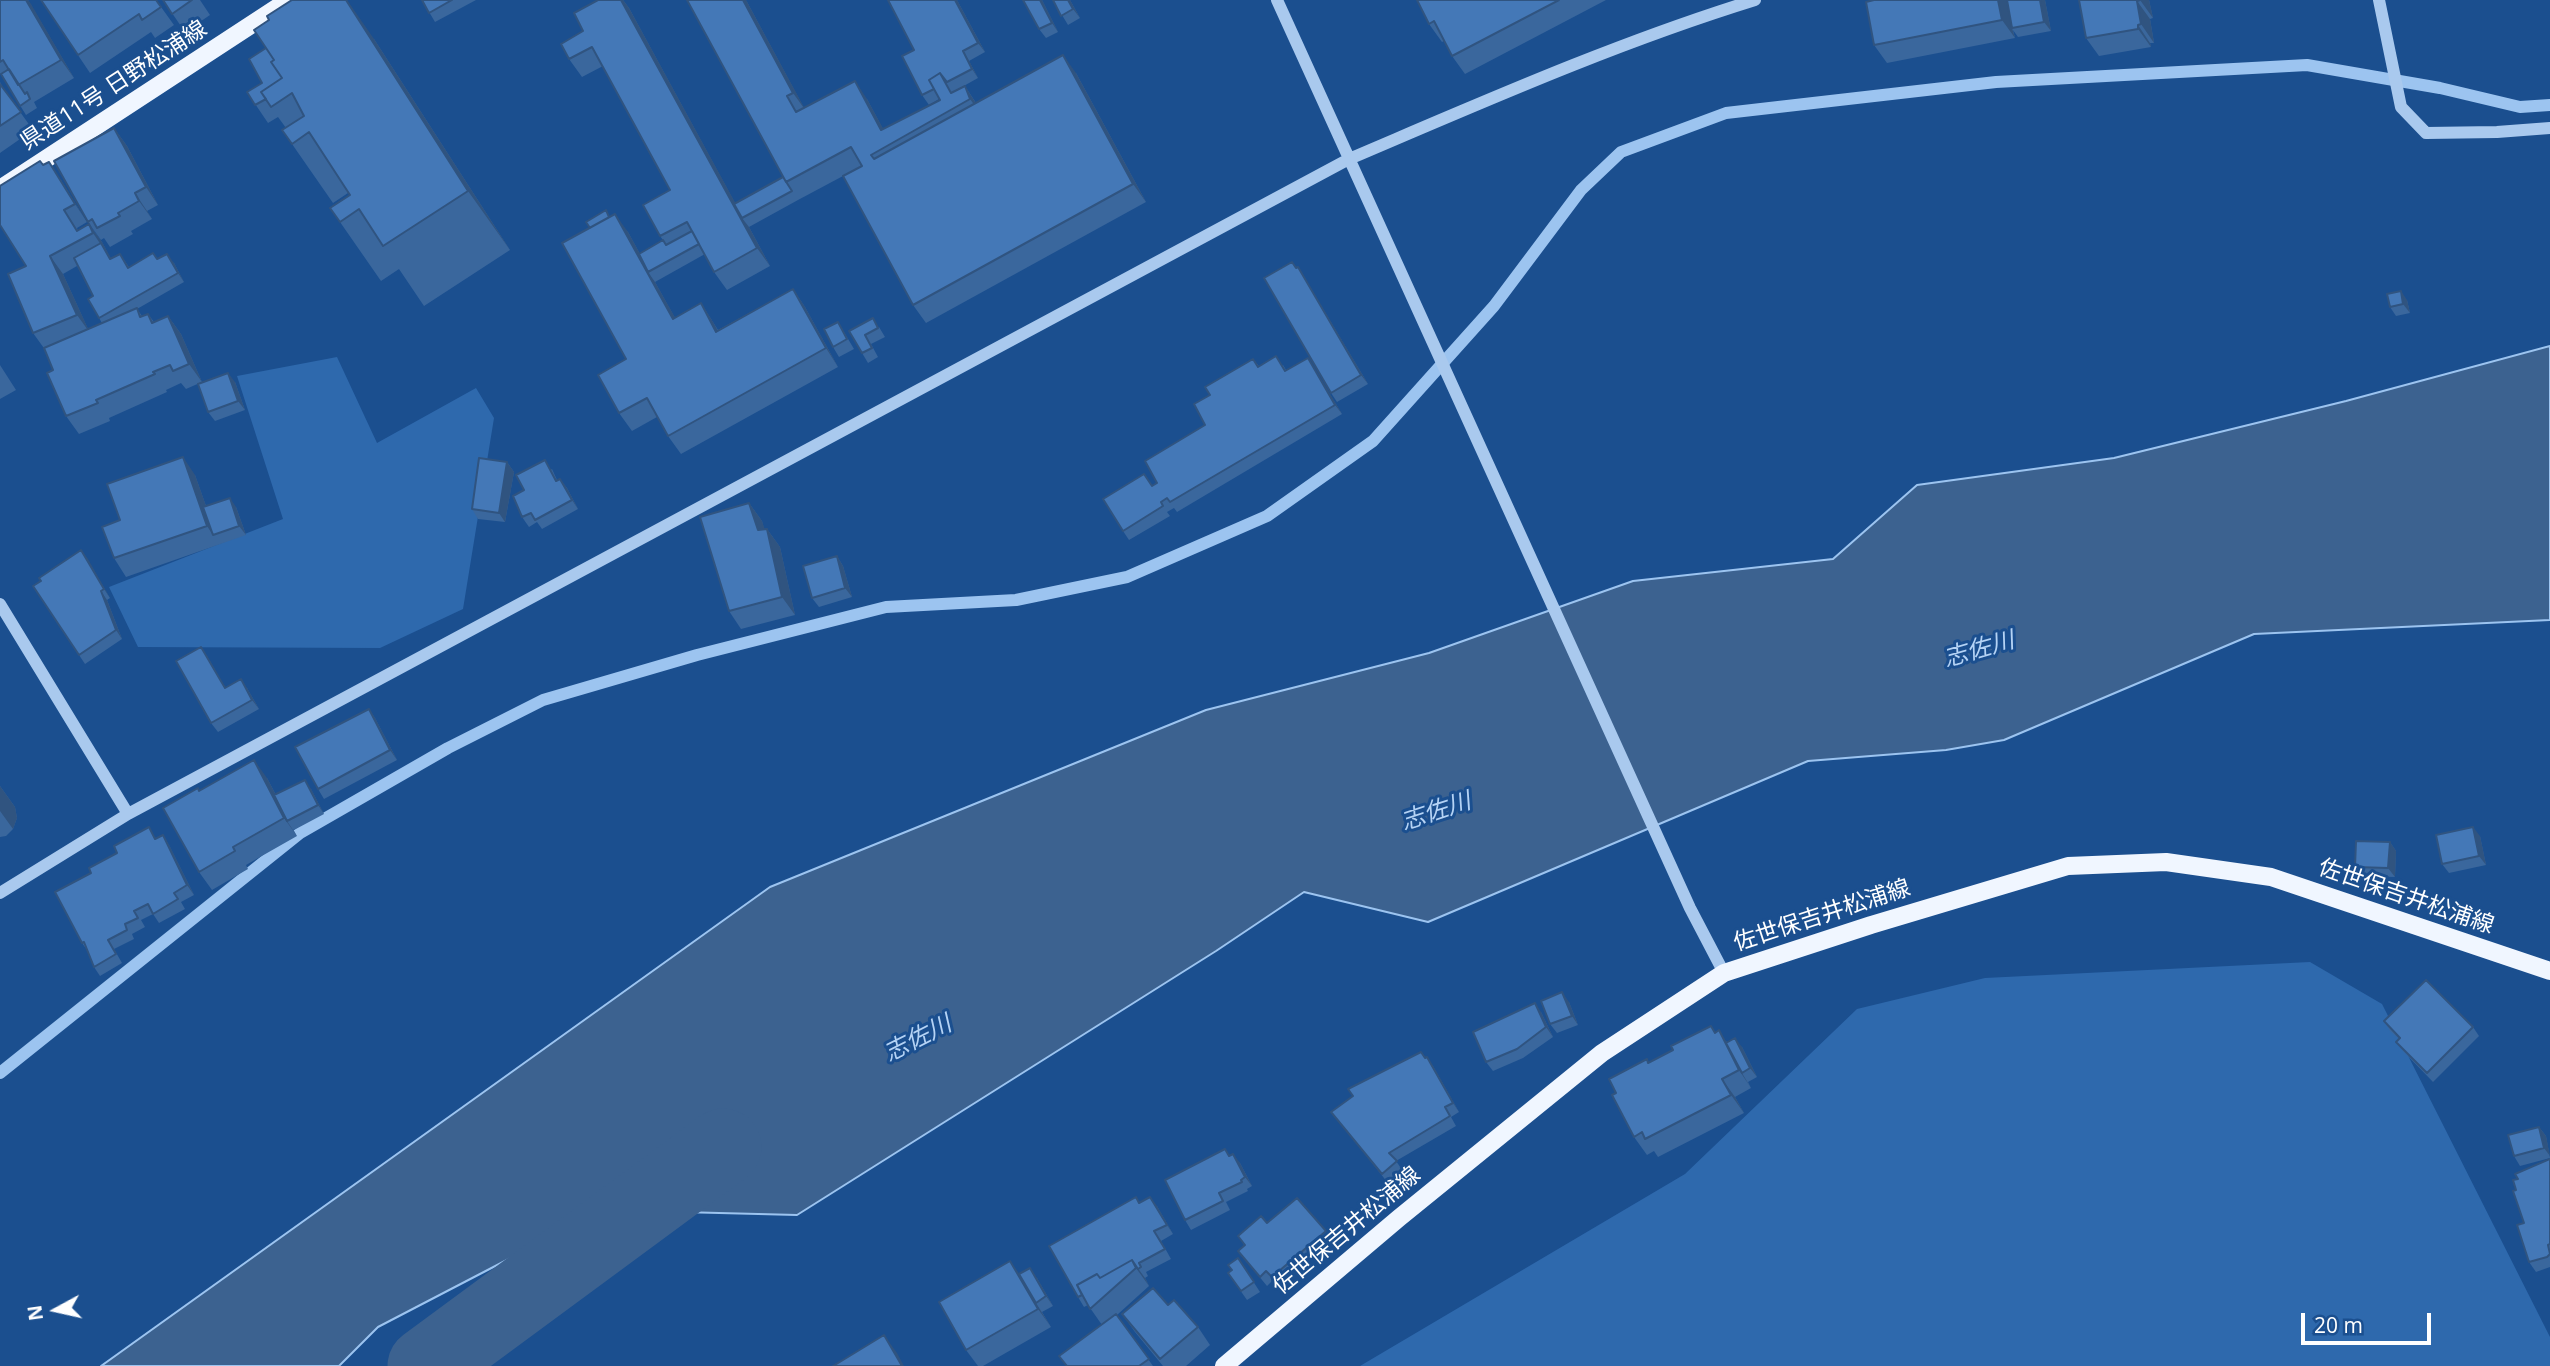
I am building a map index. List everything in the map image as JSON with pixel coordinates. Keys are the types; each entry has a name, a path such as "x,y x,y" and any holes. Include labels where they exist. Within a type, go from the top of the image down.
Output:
{"main road":[{"name":"県道11号 日野松浦線","path":"0,189 289,0"},
{"name":"佐世保吉井松浦線","path":"1224,1366 1399,1218 1602,1053 1724,973 1871,925 2068,866 2166,862 2271,877 2550,971"}],"street":[{"path":"1277,0 1690,908 1724,973"},
{"path":"0,892 128,814 1349,159 1504,93 1671,27 1755,0"},
{"path":"2379,0 2401,107 2426,133 2550,128"},
{"path":"0,604 128,814"}],"shaded area":[{"path":"337,357 377,443 476,388 494,418 463,609 380,648 138,647 109,587 283,519 237,376"},
{"path":"2310,962 2382,1004 2550,1337 2550,1366 1360,1366 1685,1174 1857,1009 1985,978"}],"water":[{"path":"2550,346 2550,620 2254,634 2004,740 1946,750 1808,761 1428,922 1304,892 1216,951 797,1215 603,1210 378,1327 339,1366 101,1366 770,887 1206,710 1429,653 1633,581 1833,559 1917,485 2114,458 2346,401"}],"building":[{"path":"0,0 26,0 61,60 18,85 3,60 0,62"},
{"path":"41,0 156,0 161,7 142,20 139,14 78,55"},
{"path":"163,0 192,0 172,14"},
{"path":"292,0 346,0 468,191 383,246 359,209 340,222 330,208 350,195 309,132 292,144 282,130 304,116 292,93 271,107 261,92 282,78 271,62 274,60 254,30 269,20 267,16"},
{"path":"422,0 452,0 429,13"},
{"path":"598,0 621,0 757,248 714,272 687,222 660,236 643,205 670,190 592,47 569,59 561,44 583,31 574,13"},
{"path":"687,0 743,0 793,93 787,96 796,112 855,81 881,130 940,100 929,80 940,73 951,93 965,86 970,99 871,155 874,159 1063,55 1133,184 913,305 843,176 862,166 851,147 786,182"},
{"path":"888,0 955,0 978,43 963,51 972,69 947,82 940,73 929,80 934,89 922,95 902,56 914,50"},
{"path":"1023,0 1040,0 1052,23 1039,29"},
{"path":"1053,0 1068,0 1073,9 1061,16"},
{"path":"1417,0 1559,0 1452,56 1434,21 1429,24"},
{"path":"1998,0 2002,20 1874,45 1866,2"},
{"path":"2007,0 2040,0 2044,22 2012,28"},
{"path":"2079,0 2140,0 2137,1 2141,24 2138,29 2086,38"},
{"path":"266,48 274,60 271,62 282,78 261,92 266,99 255,105 247,92 262,83 249,59"},
{"path":"9,69 30,99 20,106 1,74"},
{"path":"0,84 21,112 0,126"},
{"path":"114,128 146,187 135,193 139,201 118,213 120,216 97,228 92,219 88,222 54,161"},
{"path":"40,161 43,165 49,162 75,204 64,210 77,231 89,224 93,233 50,256 77,315 33,333 8,274 26,266 0,225 0,186"},
{"path":"783,177 792,191 742,218 734,204"},
{"path":"606,210 609,217 590,228 586,222"},
{"path":"615,214 673,319 701,303 716,332 793,289 826,348 668,436 647,398 619,413 598,375 626,359 562,243"},
{"path":"692,231 699,244 648,272 639,254 663,240 666,245"},
{"path":"101,243 110,259 120,254 128,268 153,253 157,259 167,254 178,273 99,318 88,299 93,296 74,258"},
{"path":"1292,262 1298,267 1361,375 1331,393 1264,278"},
{"path":"2401,291 2403,304 2390,307 2387,294"},
{"path":"137,308 140,317 148,314 152,323 168,316 189,364 173,371 170,365 153,372 155,374 96,400 98,403 66,416 47,373 53,370 44,348"},
{"path":"873,318 878,328 865,335 872,348 862,353 849,331"},
{"path":"838,322 847,339 833,347 824,329"},
{"path":"1276,356 1285,371 1308,358 1335,405 1170,502 1167,498 1161,502 1163,506 1123,531 1103,499 1144,474 1152,486 1157,483 1145,461 1205,425 1194,404 1210,395 1205,387 1253,359 1258,367"},
{"path":"228,373 238,401 208,412 198,384"},
{"path":"183,457 207,526 114,558 102,527 120,520 107,484"},
{"path":"479,458 507,462 499,513 472,509"},
{"path":"545,460 556,481 560,479 572,500 535,520 531,513 522,517 513,496 524,490 516,475"},
{"path":"230,498 239,526 213,535 203,507"},
{"path":"749,503 758,530 767,529 782,597 729,611 700,517"},
{"path":"81,550 104,589 101,591 116,630 79,655 33,586 41,581 39,578"},
{"path":"837,556 845,588 812,598 803,566"},
{"path":"201,647 225,688 241,679 252,700 211,723 176,661"},
{"path":"369,709 390,750 318,789 295,747"},
{"path":"254,760 284,818 233,847 235,851 199,872 163,808"},
{"path":"305,780 318,805 287,821 274,795"},
{"path":"149,827 155,839 163,835 187,885 174,893 178,899 153,914 148,904 134,911 138,918 125,924 127,930 108,940 116,954 94,967 84,942 82,943 55,892 91,873 89,868 117,853 114,846"},
{"path":"2473,827 2479,856 2442,864 2436,835"},
{"path":"2356,841 2390,842 2388,868 2355,867"},
{"path":"2426,980 2473,1027 2427,1073 2396,1042 2400,1038 2384,1021"},
{"path":"1562,992 1572,1016 1550,1024 1541,1001"},
{"path":"1535,1003 1546,1027 1517,1049 1486,1062 1473,1032"},
{"path":"1711,1026 1715,1033 1719,1030 1739,1070 1722,1079 1731,1095 1645,1139 1642,1132 1634,1137 1612,1095 1616,1093 1609,1079 1647,1059 1648,1063 1673,1050 1671,1046"},
{"path":"1735,1038 1750,1068 1742,1073 1726,1043"},
{"path":"1421,1052 1427,1057 1453,1103 1445,1107 1450,1116 1389,1153 1397,1161 1382,1174 1331,1112 1353,1096 1348,1089"},
{"path":"2539,1127 2544,1148 2514,1156 2508,1135"},
{"path":"1225,1149 1229,1156 1233,1154 1245,1177 1242,1182 1219,1193 1223,1201 1185,1220 1165,1180"},
{"path":"2550,1159 2550,1254 2529,1262 2517,1225 2524,1223 2513,1191 2516,1190 2513,1180 2518,1179 2515,1174"},
{"path":"1136,1197 1139,1203 1150,1197 1167,1225 1154,1231 1165,1249 1139,1263 1141,1267 1138,1269 1132,1260 1100,1278 1097,1274 1077,1285 1082,1295 1078,1297 1049,1246"},
{"path":"1297,1198 1326,1231 1272,1277 1266,1271 1260,1277 1238,1251 1245,1245 1238,1236 1261,1216 1267,1223"},
{"path":"1238,1258 1254,1282 1241,1291 1228,1273 1232,1270 1228,1265"},
{"path":"1132,1260 1136,1268 1090,1309 1077,1285 1097,1274 1100,1278"},
{"path":"1010,1261 1038,1309 966,1350 939,1302"},
{"path":"1030,1268 1046,1296 1036,1303 1019,1274"},
{"path":"1153,1288 1168,1305 1174,1300 1198,1327 1160,1359 1122,1314"},
{"path":"1116,1314 1149,1359 1139,1366 1067,1366 1059,1356"},
{"path":"884,1335 902,1366 833,1366"}],"waterway":[{"path":"0,1073 300,833 448,748 543,700 697,655 886,607 1016,600 1127,577 1267,516 1373,441 1494,306 1581,190 1621,152 1726,113 1996,82 2307,65 2440,88 2520,107 2550,105"},
{"name":"志佐川","path":"426,1366 723,1147"}]}
